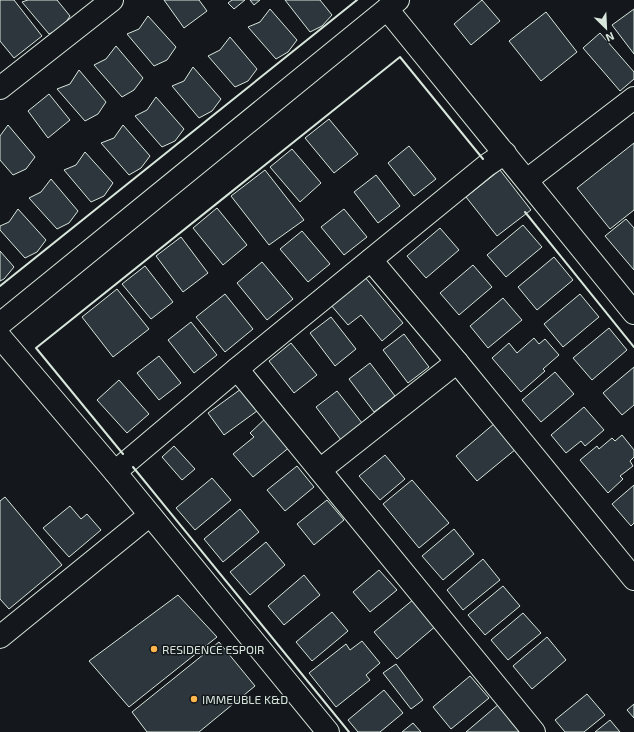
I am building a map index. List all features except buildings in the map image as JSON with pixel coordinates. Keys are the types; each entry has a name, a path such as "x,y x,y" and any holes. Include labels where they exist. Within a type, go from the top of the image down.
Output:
{"street":[{"path":"0,88 112,0"},
{"path":"0,324 393,4 505,153 634,313"},
{"path":"527,180 634,98"},
{"path":"115,472 237,369 488,165 505,153"},
{"path":"371,260 457,362 634,579"},
{"path":"0,337 115,472 328,732"},
{"path":"320,470 457,362"},
{"path":"237,369 534,732"},
{"path":"0,637 150,515"}],"wall":[{"path":"0,286 357,0"},
{"path":"123,454 36,348 400,57 483,159"},
{"path":"525,212 634,347"},
{"path":"133,467 349,732"}],"place":[{"name":"RESIDENCE ESPOIR","path":"154,649"},
{"name":"IMMEUBLE K&D","path":"194,699"}]}
